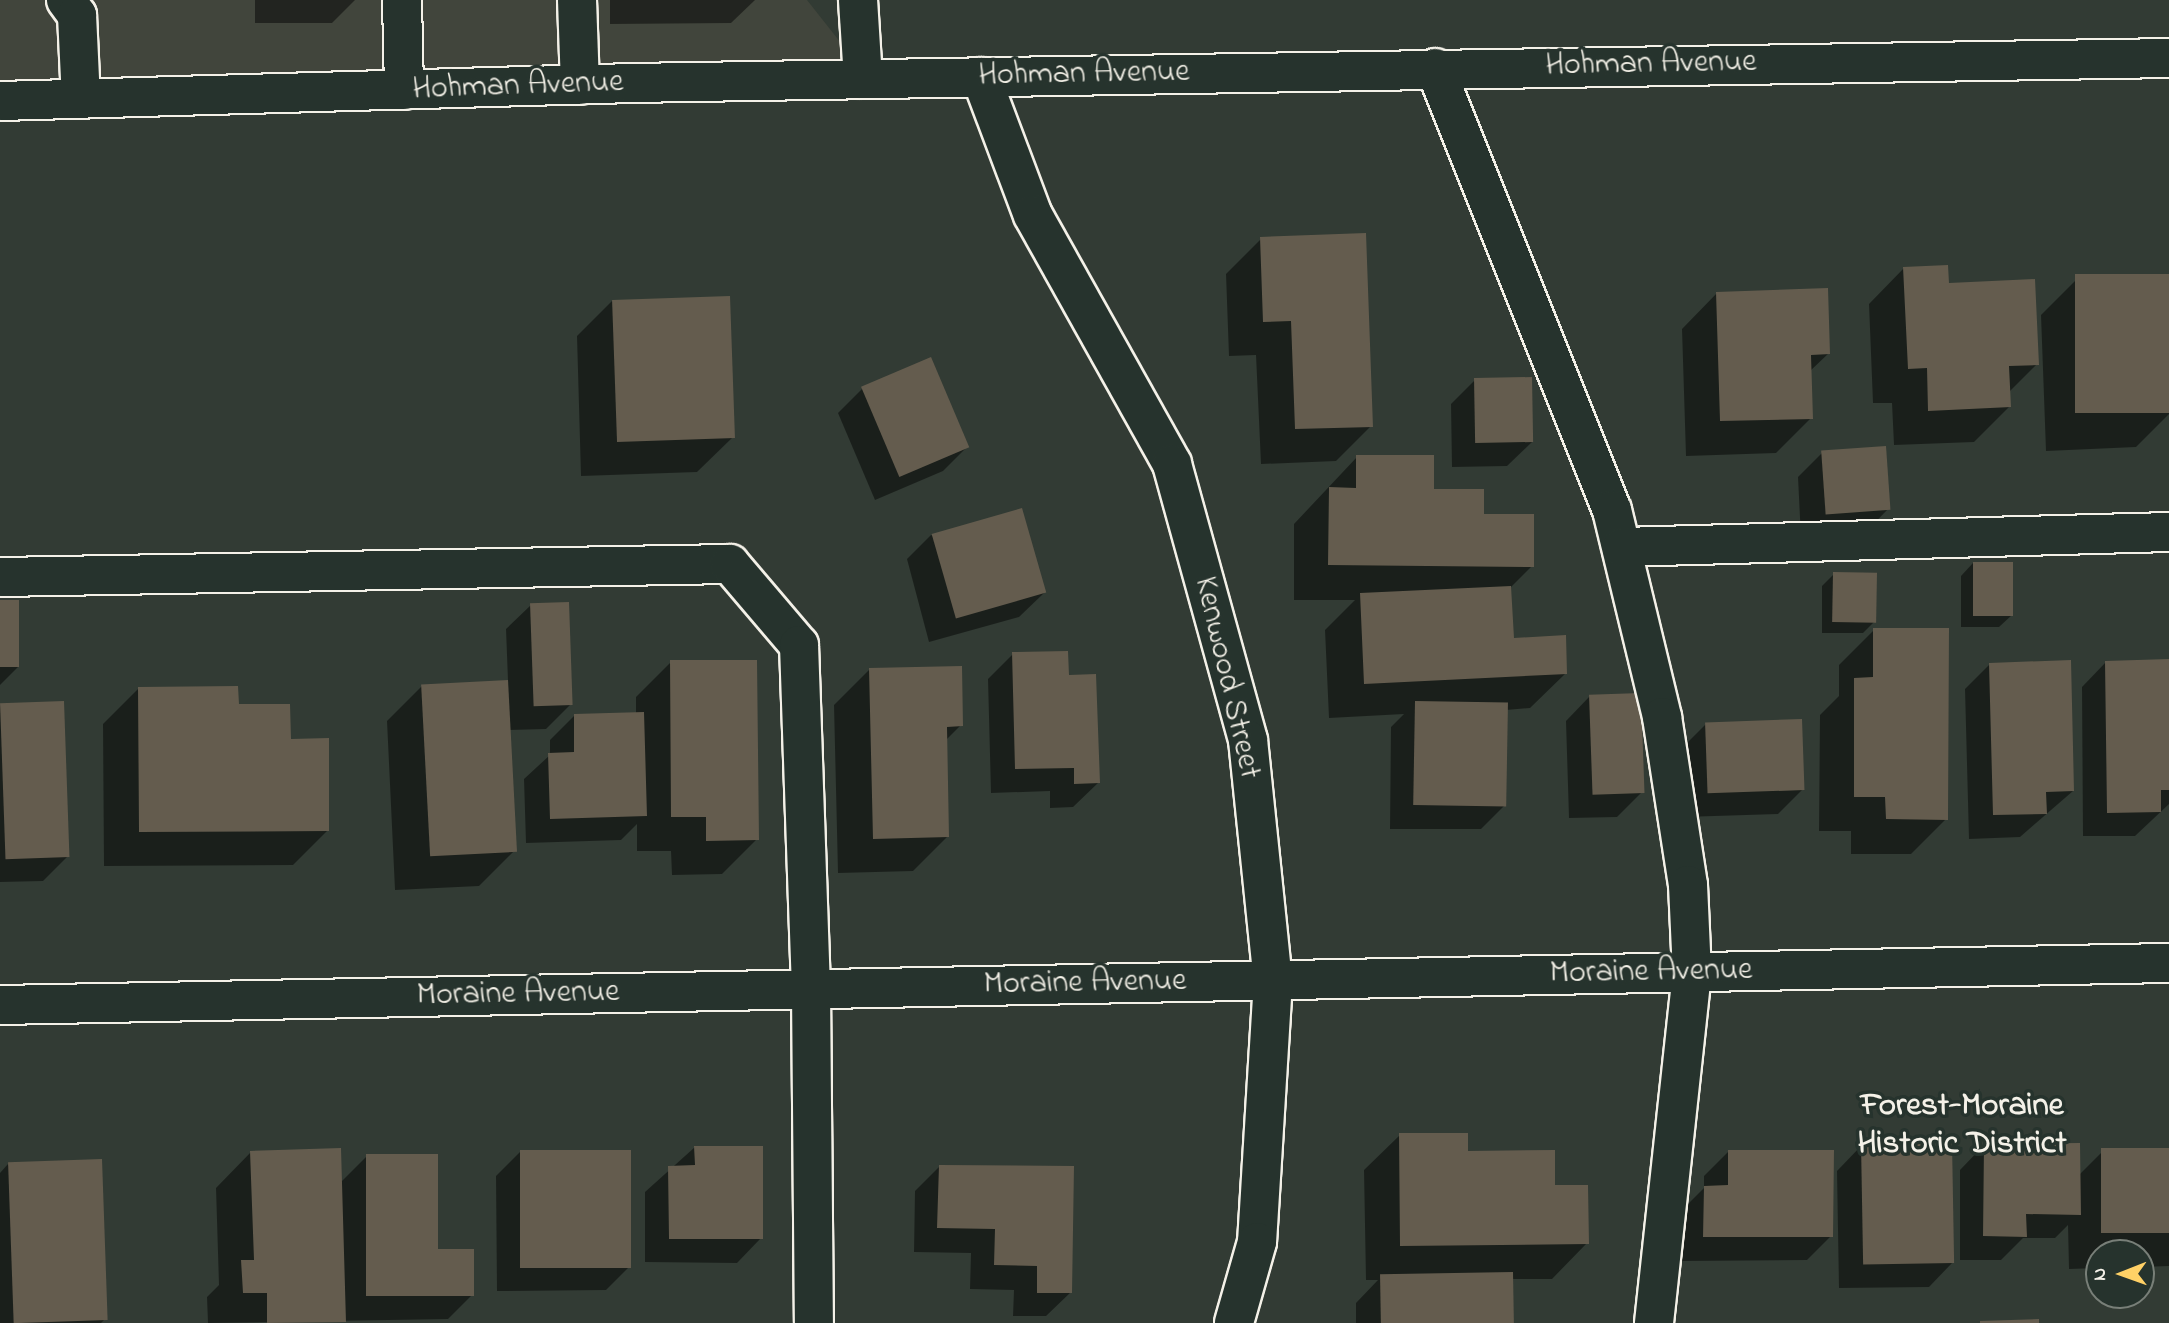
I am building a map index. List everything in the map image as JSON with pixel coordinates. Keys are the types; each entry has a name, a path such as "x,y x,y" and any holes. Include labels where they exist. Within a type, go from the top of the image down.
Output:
{"street":[{"path":"66,0 77,15 81,99"},
{"path":"402,0 404,90"},
{"path":"578,0 580,85"},
{"path":"858,0 863,79"},
{"name":"Hohman Avenue","path":"0,102 863,79 2169,58"},
{"path":"1435,68 1612,510 1662,717 1688,885 1692,973 1654,1323"},
{"name":"Kenwood Street","path":"981,77 1033,215 1172,464 1248,740 1273,981 1257,1242 1234,1323"},
{"path":"1622,547 2169,532"},
{"path":"0,577 730,564 799,645 811,989 814,1323"},
{"name":"Moraine Avenue","path":"0,1005 2169,963"}],"shaded area":[{"path":"0,0 807,0 867,76 0,100"}],"building":[{"path":"1366,233 1373,427 1295,429 1291,321 1263,322 1260,237"},
{"path":"1948,265 1949,283 2035,279 2039,365 2009,366 2011,407 1928,411 1927,368 1908,369 1903,267"},
{"path":"2075,274 2169,274 2169,413 2075,413"},
{"path":"1828,288 1830,354 1811,355 1813,419 1720,421 1716,292"},
{"path":"730,296 735,438 617,442 612,300"},
{"path":"931,357 969,447 899,477 861,387"},
{"path":"1532,377 1533,442 1475,443 1474,378"},
{"path":"1886,446 1890,510 1826,514 1821,451"},
{"path":"1356,455 1434,455 1434,489 1484,489 1484,514 1534,514 1534,567 1328,565 1329,487 1356,488"},
{"path":"1022,508 1046,593 956,619 932,534"},
{"path":"1973,562 2013,562 2013,616 1973,616"},
{"path":"1833,572 1877,573 1876,623 1832,622"},
{"path":"1511,586 1514,638 1566,635 1567,674 1364,684 1360,593"},
{"path":"0,600 19,600 19,667 0,667"},
{"path":"569,602 573,705 534,706 530,603"},
{"path":"1873,628 1949,628 1948,820 1886,819 1885,797 1854,797 1854,678 1873,677"},
{"path":"1068,651 1069,675 1096,674 1100,783 1074,784 1074,768 1015,769 1012,652"},
{"path":"2169,659 2169,790 2161,790 2161,812 2107,813 2105,661"},
{"path":"670,660 757,660 759,840 706,841 706,817 671,817"},
{"path":"2071,660 2074,791 2046,792 2047,814 1993,815 1989,663"},
{"path":"962,666 963,726 947,727 949,837 873,839 869,668"},
{"path":"508,680 517,852 430,856 421,685"},
{"path":"238,686 239,704 290,704 291,739 329,738 329,831 139,832 138,687"},
{"path":"1641,693 1644,793 1593,795 1589,695"},
{"path":"64,701 69,857 5,859 0,703"},
{"path":"1415,701 1508,703 1506,807 1413,805"},
{"path":"644,712 647,816 550,819 548,753 574,752 574,714"},
{"path":"1802,719 1804,790 1708,793 1705,722"},
{"path":"1399,1133 1468,1133 1468,1151 1555,1150 1555,1185 1588,1185 1589,1244 1400,1246"},
{"path":"1952,1142 1954,1263 1863,1265 1861,1144"},
{"path":"2080,1143 2081,1215 2026,1214 2027,1237 1983,1236 1984,1144"},
{"path":"694,1146 763,1146 763,1239 669,1239 668,1166 695,1165"},
{"path":"341,1148 346,1322 267,1323 267,1293 243,1293 241,1260 254,1260 250,1151"},
{"path":"2101,1148 2169,1148 2169,1233 2101,1233"},
{"path":"520,1150 631,1150 631,1268 520,1268"},
{"path":"1728,1150 1834,1150 1833,1237 1703,1237 1704,1186 1728,1185"},
{"path":"366,1154 438,1154 438,1249 474,1249 474,1296 366,1296"},
{"path":"102,1159 108,1320 14,1323 8,1162"},
{"path":"939,1165 1074,1166 1072,1293 1037,1293 1037,1266 994,1265 995,1229 937,1228"},
{"path":"1513,1272 1514,1323 1381,1323 1380,1274"},
{"path":"2039,1319 2039,1323 1980,1323 1980,1321"}],"district":[{"name":"Forest-Moraine Historic District","path":"1962,1126"}]}
